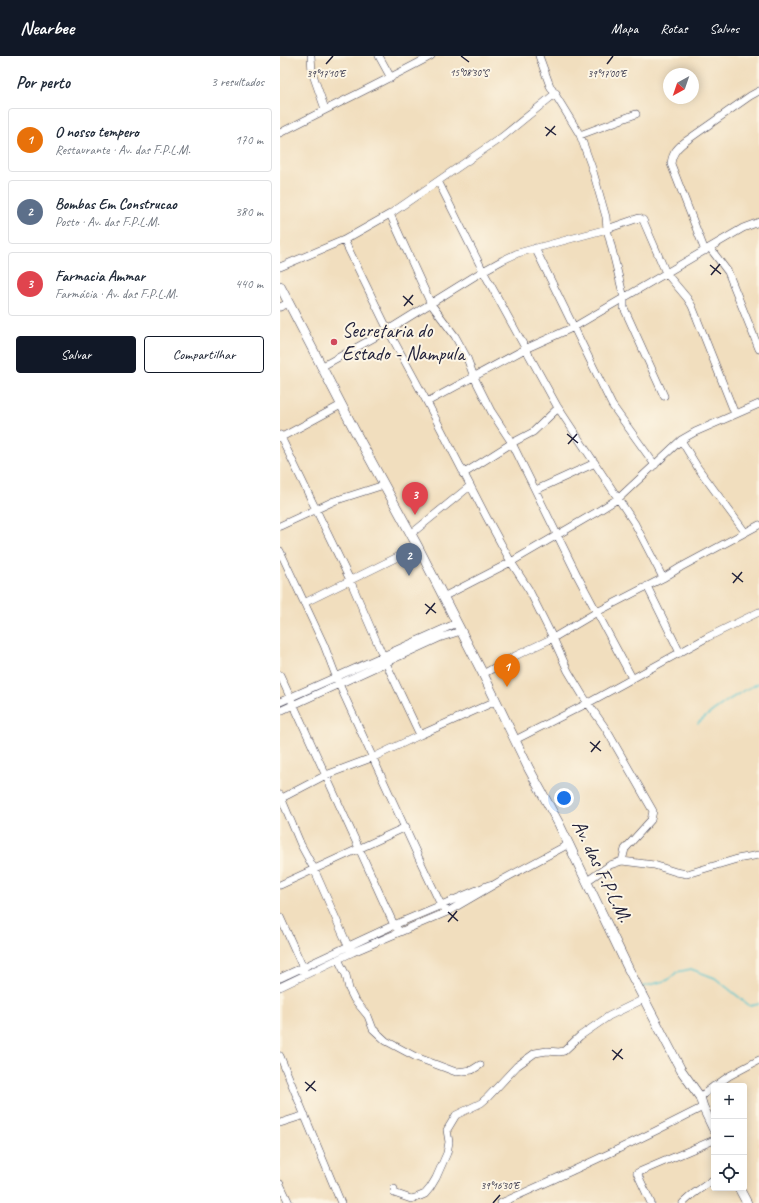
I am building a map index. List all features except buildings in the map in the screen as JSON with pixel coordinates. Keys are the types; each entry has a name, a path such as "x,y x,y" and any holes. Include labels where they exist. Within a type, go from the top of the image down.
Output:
{"main road":[{"name":"Av. das F.P.L.M.","path":"280,286 341,405 418,547 569,844 629,970 681,1070 700,1096 703,1107 711,1124"},
{"path":"741,1191 747,1203"}],"street":[{"path":"311,56 312,72 325,109"},
{"path":"379,56 391,78"},
{"path":"280,133 325,109 391,78 431,56"},
{"path":"541,57 550,86 556,93 580,135 592,168 606,217 624,298 624,308 664,396"},
{"path":"759,91 679,146 671,158 671,164 708,249 728,272 759,349"},
{"path":"280,267 344,240 390,214 502,137 556,93"},
{"path":"580,135 636,114"},
{"path":"438,182 483,271 558,408 619,498 635,524 663,578"},
{"path":"390,214 431,304 455,336 467,358 474,377 491,411 512,443 557,535 632,678"},
{"path":"321,367 388,330 503,260 535,248 608,229 639,218 643,220 666,273 692,306 735,414"},
{"path":"427,402 525,349 574,327 744,228 759,222"},
{"path":"344,240 388,330 427,402 463,474 511,562 529,590 568,671 606,729 653,811 651,820 625,849 622,861"},
{"path":"535,248 612,405 654,465"},
{"path":"280,307 289,303"},
{"path":"443,597 511,562 619,498 681,440 759,404"},
{"path":"341,405 280,437 350,580 386,663 420,735"},
{"path":"463,474 512,443 533,432 558,408"},
{"path":"681,440 698,468 745,532"},
{"path":"536,490 595,463"},
{"path":"280,526 334,501 384,485"},
{"path":"411,534 470,486"},
{"path":"483,674 515,656 553,638 597,612 663,578 759,525"},
{"path":"304,603 418,547"},
{"path":"280,551 441,905 447,912"},
{"path":"647,586 680,653"},
{"path":"515,740 588,703 708,637 759,612"},
{"path":"280,702 383,656 459,627"},
{"path":"280,711 386,663 459,627"},
{"path":"280,675 394,925 400,932"},
{"path":"353,952 348,946 280,797 326,776 374,758 420,735 496,701"},
{"path":"280,885 406,827"},
{"path":"280,978 338,959 447,912 569,844"},
{"path":"587,881 610,865 622,861 654,865 687,874 737,859 759,855"},
{"path":"280,987 348,946 478,888 502,880"},
{"path":"280,917 305,971"},
{"path":"338,959 346,975 349,989 354,999 368,1016 373,1029 386,1041 416,1057 456,1072 472,1070 480,1065"},
{"path":"394,1189 394,1193 411,1199 418,1198 425,1194 436,1178 447,1153 449,1142 447,1130 456,1116 481,1103 517,1066 535,1053 564,1051 580,1036 609,1016 644,999"},
{"path":"280,1056 341,1203"},
{"path":"718,1083 759,1060"},
{"path":"700,1096 711,1088"},
{"path":"501,1203 543,1185 703,1107"},
{"path":"280,1123 304,1115"},
{"path":"651,1203 637,1173 711,1141"},
{"path":"683,1203 711,1181"},
{"path":"280,1184 289,1203"}],"waterway":[{"path":"698,723 727,701 759,683"},
{"path":"642,987 668,980 677,972 691,969 715,978 750,1006 759,1004"}],"place":[{"name":"Secretaria do Estado - Nampula","path":"334,342"},
{"name":"Farmacia Ammar","path":"415,515"},
{"name":"Bombas Em Construcao","path":"409,576"},
{"name":"O nosso tempero","path":"507,687"}]}
